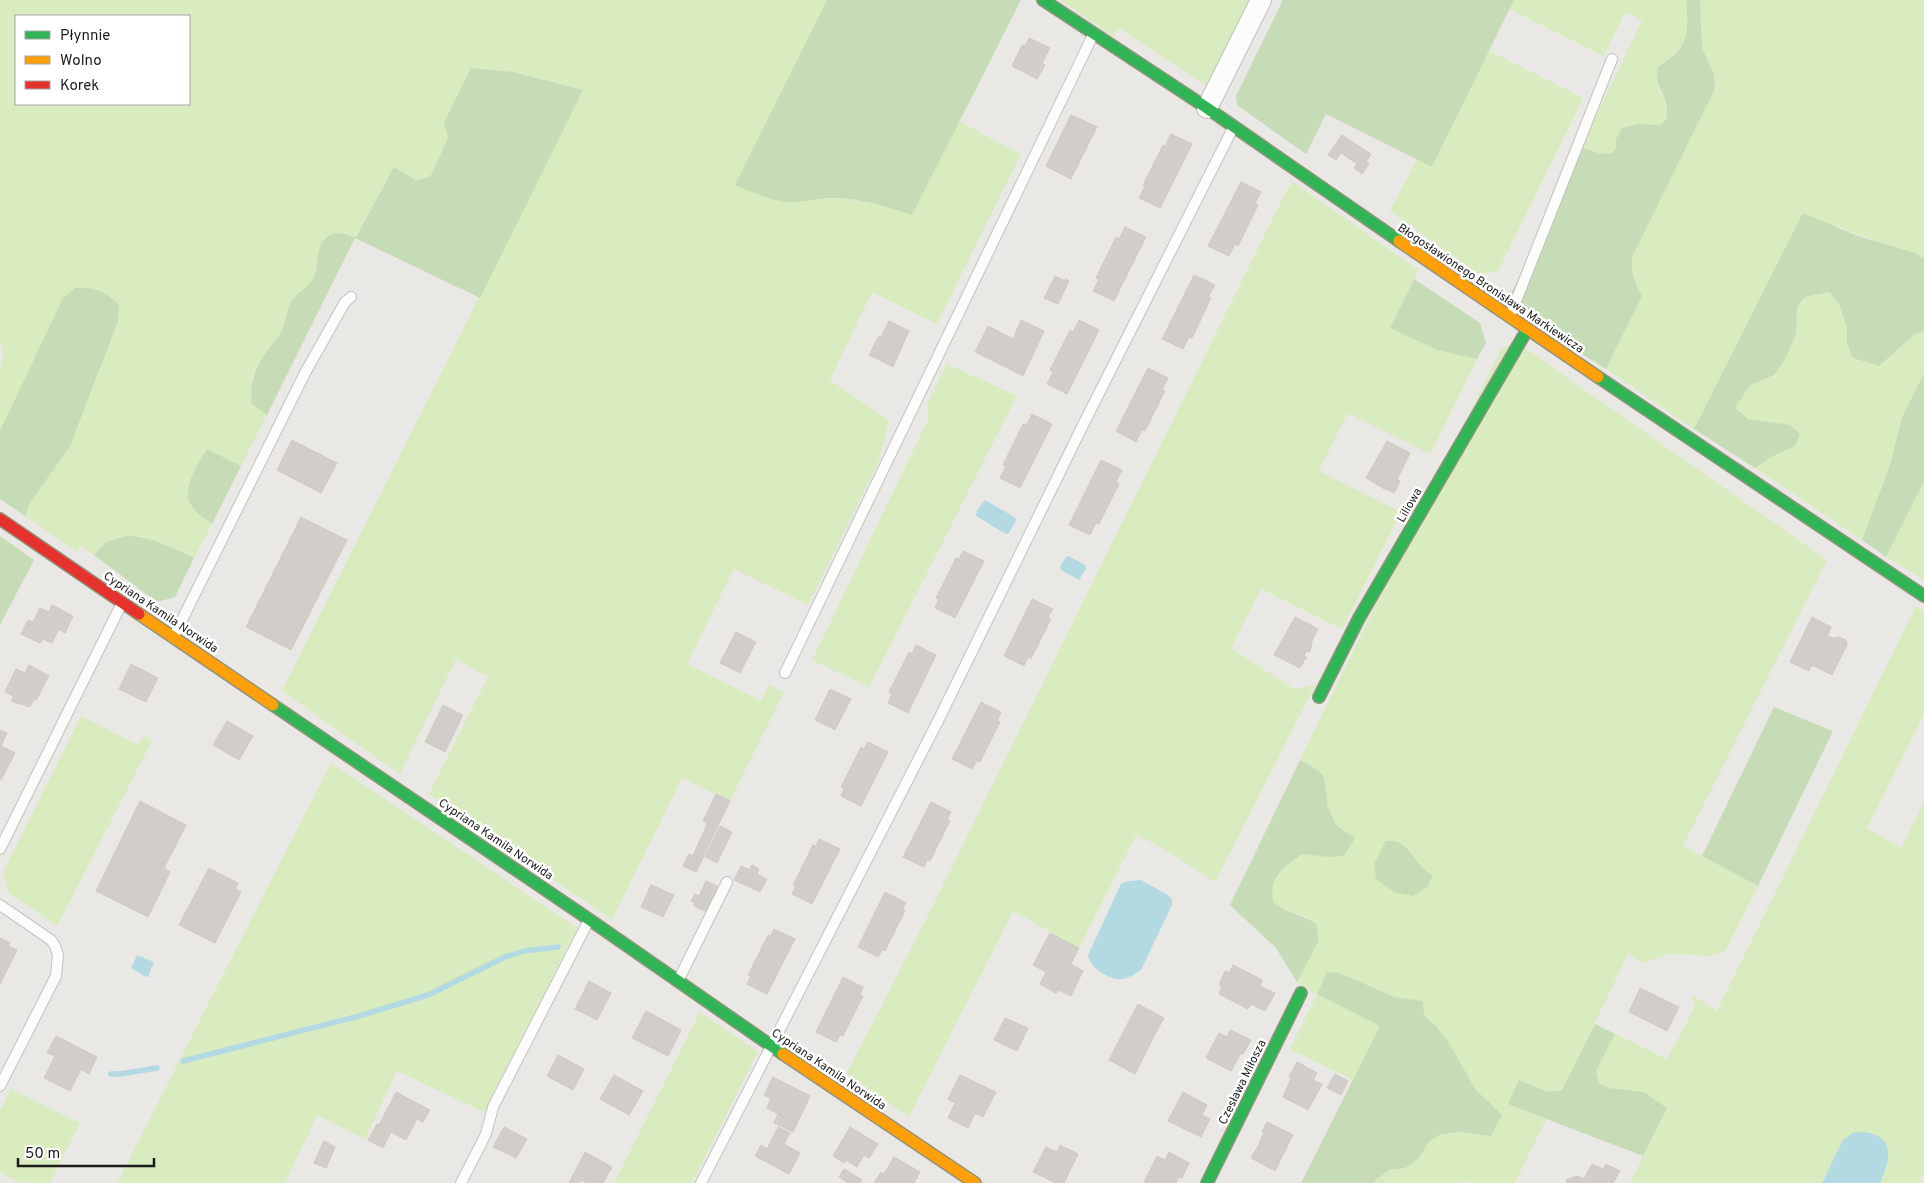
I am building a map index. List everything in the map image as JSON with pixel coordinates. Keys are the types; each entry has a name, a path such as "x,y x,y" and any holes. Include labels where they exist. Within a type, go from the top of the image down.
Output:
{"street":[{"name":"Błogosławionego Bronisława Markiewicza","path":"1043,0 1207,108 1509,318 1924,596"},
{"path":"1207,108 1261,0"},
{"name":"Liliowa","path":"1320,696 1360,618 1527,330"},
{"name":"Cypriana Kamila Norwida","path":"0,519 590,920 677,982 975,1183"},
{"name":"Czesława Miłosza","path":"1207,1183 1301,993"}],"lane":[{"path":"785,673 1093,34"},
{"path":"1509,318 1612,59"},
{"path":"701,1183 938,721 1088,414 1234,127"},
{"path":"174,637 305,373 345,302 351,297"},
{"path":"0,849 122,602"},
{"path":"677,982 727,882"},
{"path":"0,904 51,940 56,946 58,955 56,976 0,1086"},
{"path":"461,1183 486,1134 493,1107 590,920"}],"green space":[{"path":"0,0 827,0 735,185 788,202 805,199 846,199 887,206 911,214 958,121 1021,154 937,324 872,292 830,380 889,421 878,463 808,605 734,569 687,664 761,701 769,685 784,693 730,801 682,778 612,920 429,794 488,677 456,659 400,774 282,691 583,90 513,72 471,68 448,138 430,177 416,180 394,167 355,237 315,267 312,283 292,300 282,331 254,374 251,393 252,404 267,415 241,466 207,449 197,464 190,504 212,524 194,558 168,545 140,536 106,542 94,555 80,545 77,552 25,516 30,503 10,412 0,431 0,368 3,347 0,345"},
{"path":"827,0 1021,0 912,215 881,205 850,199 829,198 796,202 780,201 735,185"},
{"path":"1060,0 1252,0 1209,87 1119,28 1114,37"},
{"path":"1283,0 1514,0 1432,167 1326,114 1306,154 1237,105 1236,96"},
{"path":"1514,0 1686,0 1686,35 1679,49 1665,61 1658,88 1666,103 1667,118 1660,125 1639,124 1616,139 1616,149 1611,154 1581,148 1642,20 1625,12 1604,56 1509,9"},
{"path":"1686,0 1700,0 1702,48 1714,74 1715,89 1632,257 1634,277 1642,296 1606,369 1505,306 1581,148 1611,154 1616,149 1616,139 1622,128 1639,124 1660,125 1667,118 1666,102 1658,83 1658,67 1674,55 1683,44 1687,30"},
{"path":"1700,0 1924,0 1924,258 1837,226 1694,429 1606,369 1641,296 1634,277 1632,257 1715,89 1714,74 1702,48"},
{"path":"1489,51 1583,98 1498,271 1480,275 1390,211 1417,159 1432,167"},
{"path":"471,68 513,72 583,90 480,298 355,238 267,415 252,404 251,389 255,374 265,353 280,334 291,302 310,283 314,276 321,245 327,237 335,233 356,237 394,167 416,180 430,177 448,138 444,123"},
{"path":"1293,182 1418,270 1390,328 1437,350 1477,359 1430,454 1348,413 1319,471 1401,512 1342,629 1261,589 1231,648 1294,689 1315,685 1215,882 1161,847 1136,835 1079,948 1013,911 909,1117 847,1073 927,917 1286,192"},
{"path":"1803,213 1858,236 1912,252 1924,258 1924,331 1915,334 1879,366 1853,358 1847,343 1847,328 1839,304 1829,292 1805,297 1797,307 1796,335 1785,359 1774,375 1750,385 1735,408 1748,419 1790,425 1800,434 1795,446 1773,456 1755,468 1694,429"},
{"path":"1414,279 1480,323 1486,343 1477,359 1437,350 1390,328"},
{"path":"75,288 93,289 109,296 119,305 118,321 70,446 30,503 25,516 0,499 0,431 63,298"},
{"path":"1829,292 1839,304 1847,328 1847,343 1853,358 1879,366 1915,334 1924,331 1924,373 1902,417 1890,465 1862,540 1755,468 1773,456 1790,425 1748,419 1735,408 1750,385 1766,379 1796,335 1797,307 1805,297"},
{"path":"1516,342 1827,560 1683,846 1758,886 1725,951 1711,956 1669,954 1642,963 1628,954 1562,1091 1548,1092 1520,1080 1508,1104 1546,1119 1515,1183 1473,1183 1468,1180 1467,1183 1372,1183 1389,1170 1405,1168 1429,1142 1439,1135 1467,1132 1485,1101 1468,1078 1447,1042 1430,1020 1404,1000 1340,973 1327,972 1318,994 1380,1026 1353,1080 1290,1049 1317,995 1297,982 1307,917 1281,909 1273,902 1273,886 1275,879 1283,868 1302,854 1328,857 1355,839 1336,825 1328,808 1324,777 1318,770 1300,760 1501,349"},
{"path":"947,364 1017,396 869,687 812,660 928,420 928,401"},
{"path":"1924,373 1924,481 1886,557 1862,540 1890,465 1902,417"},
{"path":"207,449 241,466 212,524 195,510 188,498 192,476"},
{"path":"1924,481 1924,580 1886,557"},
{"path":"0,536 34,560 0,625"},
{"path":"126,536 153,540 194,558 175,597 157,602 94,555 106,542"},
{"path":"1916,606 1924,612 1924,714 1867,828 1901,848 1924,802 1924,1172 1918,1183 1880,1183 1884,1174 1843,1140 1822,1183 1630,1183 1667,1108 1624,1089 1609,1088 1599,1084 1596,1071 1615,1034 1667,1059 1695,1007 1691,994 1717,1011"},
{"path":"1774,707 1833,731 1758,886 1702,856"},
{"path":"81,716 138,745 144,735 152,741 57,926 9,893 3,872"},
{"path":"1300,760 1318,770 1324,777 1328,808 1336,825 1355,838 1344,856 1328,857 1302,854 1283,868 1275,879 1272,893 1273,902 1283,909 1316,924 1319,940 1297,982 1276,948 1230,905"},
{"path":"331,763 577,928 484,1112 397,1071 365,1139 317,1115 285,1183 117,1183"},
{"path":"1386,841 1397,842 1403,845 1423,868 1433,876 1427,887 1413,896 1396,893 1376,879 1374,864"},
{"path":"1327,972 1340,973 1394,997 1423,1001 1424,1015 1437,1027 1449,1043 1476,1090 1502,1115 1491,1136 1460,1132 1439,1135 1429,1142 1417,1160 1405,1168 1389,1170 1372,1183 1301,1183 1380,1026 1317,994"},
{"path":"700,1012 758,1052 692,1183 614,1183"},
{"path":"1595,1024 1615,1034 1596,1071 1599,1084 1609,1088 1644,1092 1667,1108 1643,1156 1508,1104 1519,1080 1548,1092 1562,1090"},
{"path":"11,1089 80,1123 50,1183 21,1183 0,1172 0,1111"}],"water":[{"path":"985,500 1016,518 1008,534 976,516 977,510"},
{"path":"1069,556 1085,565 1086,568 1079,580 1061,570 1060,566 1066,557"},
{"path":"1141,880 1168,895 1172,899 1172,905 1141,970 1125,978 1112,978 1096,969 1089,960 1088,955 1121,884"},
{"path":"137,955 154,962 148,977 131,968"},
{"path":"1853,1133 1873,1134 1886,1143 1888,1150 1887,1166 1880,1183 1822,1183 1843,1140"}],"building":[{"path":"1029,38 1050,48 1042,63 1045,65 1037,79 1012,66 1022,45 1025,46"},
{"path":"1071,115 1097,127 1071,179 1046,166"},
{"path":"1171,134 1192,144 1160,208 1139,198 1145,186 1143,185 1163,145 1165,146"},
{"path":"1342,135 1371,154 1366,162 1369,164 1362,174 1354,168 1357,164 1341,153 1336,160 1328,155"},
{"path":"1241,182 1261,192 1255,204 1258,205 1238,246 1235,244 1229,256 1208,246"},
{"path":"1125,227 1146,237 1114,301 1093,291 1099,279 1096,278 1116,237 1119,239"},
{"path":"1194,275 1215,285 1208,297 1211,298 1192,338 1189,337 1183,349 1162,339"},
{"path":"1055,276 1069,281 1058,304 1044,298"},
{"path":"1021,320 1044,331 1023,376 975,352 988,326 1013,339"},
{"path":"1079,320 1099,330 1067,394 1047,384 1053,372 1050,370 1070,330 1073,332"},
{"path":"889,321 909,331 893,367 869,355"},
{"path":"1148,368 1168,378 1162,390 1165,391 1145,431 1142,430 1136,442 1116,431"},
{"path":"1032,414 1052,424 1020,488 1000,478 1006,466 1003,465 1023,424 1026,426"},
{"path":"292,440 337,463 321,493 277,470"},
{"path":"1387,441 1410,453 1397,480 1400,481 1394,493 1366,478"},
{"path":"1101,460 1122,470 1116,482 1119,484 1099,524 1096,523 1090,535 1069,525"},
{"path":"301,517 347,540 291,650 246,627"},
{"path":"963,551 984,561 955,618 935,608 939,599 936,598 956,558 959,559"},
{"path":"1032,599 1053,609 1048,617 1051,619 1031,659 1028,657 1024,666 1004,656"},
{"path":"52,605 73,616 65,633 59,629 52,643 43,639 40,643 21,634 28,620 33,622 40,608 49,612"},
{"path":"1295,617 1318,629 1312,641 1310,652 1307,651 1304,656 1307,658 1300,668 1274,655"},
{"path":"1812,617 1831,627 1827,636 1846,640 1847,645 1832,675 1812,665 1809,671 1790,662"},
{"path":"736,632 756,642 740,673 720,663"},
{"path":"916,645 936,655 908,713 888,703 892,694 889,692 909,652 912,654"},
{"path":"131,664 158,678 146,702 119,689"},
{"path":"29,665 49,676 30,707 11,701 14,696 5,692 16,669 25,673"},
{"path":"830,689 851,699 835,730 815,720"},
{"path":"981,702 1001,712 997,721 1000,722 980,762 977,761 972,769 952,759"},
{"path":"443,705 463,715 445,752 425,742"},
{"path":"227,721 253,736 239,760 213,745"},
{"path":"0,730 7,733 1,746 15,753 1,780"},
{"path":"868,742 888,752 861,806 841,796 844,789 841,787 861,747 864,749"},
{"path":"716,794 730,801 717,828 703,821"},
{"path":"140,801 186,825 164,868 170,872 148,917 96,891"},
{"path":"931,802 951,812 947,820 950,821 930,861 927,860 924,867 903,857"},
{"path":"707,823 717,828 714,834 705,830"},
{"path":"720,826 732,832 717,863 705,857"},
{"path":"705,830 714,834 702,860 693,855"},
{"path":"819,839 840,849 812,904 792,894 796,886 793,885 813,845 816,846"},
{"path":"689,854 702,860 696,872 683,866"},
{"path":"752,865 759,869 757,874 767,879 760,892 734,880 741,866 750,870"},
{"path":"209,868 238,883 235,889 241,892 215,943 179,925"},
{"path":"706,881 719,887 707,912 694,906 695,903 691,901 695,894 699,896"},
{"path":"651,885 674,895 663,917 641,907"},
{"path":"885,892 906,903 902,910 905,911 885,951 882,950 878,957 858,947"},
{"path":"774,929 795,939 767,994 747,984 751,976 748,975 768,935 771,936"},
{"path":"1050,933 1079,948 1056,993 1040,984 1046,972 1033,965"},
{"path":"0,938 10,943 8,946 17,950 7,970 0,966"},
{"path":"1071,964 1083,971 1079,979 1067,973"},
{"path":"1233,965 1262,980 1260,986 1275,993 1265,1011 1251,1004 1248,1009 1219,994 1222,986 1219,985 1225,971 1229,973"},
{"path":"0,966 7,970 0,984"},
{"path":"1067,973 1079,979 1071,996 1058,990"},
{"path":"843,977 863,987 860,995 863,996 843,1036 840,1035 836,1042 816,1032"},
{"path":"589,981 611,993 597,1020 575,1009"},
{"path":"1640,988 1679,1007 1667,1031 1629,1012"},
{"path":"1138,1004 1164,1018 1155,1034 1129,1021"},
{"path":"646,1011 681,1030 668,1056 632,1038"},
{"path":"1005,1018 1028,1028 1017,1051 994,1040"},
{"path":"1129,1021 1155,1034 1135,1074 1109,1060"},
{"path":"1230,1030 1251,1040 1231,1071 1206,1058 1219,1033 1227,1037"},
{"path":"56,1036 97,1057 89,1074 81,1069 70,1091 44,1078 55,1056 47,1053"},
{"path":"558,1055 584,1069 573,1090 547,1076"},
{"path":"1297,1062 1317,1073 1313,1080 1322,1084 1308,1110 1283,1097 1291,1078 1289,1077"},
{"path":"1335,1074 1348,1081 1341,1095 1327,1088"},
{"path":"614,1075 643,1091 629,1115 600,1099"},
{"path":"960,1075 996,1092 983,1117 975,1113 968,1128 948,1118 955,1103 948,1099"},
{"path":"773,1077 810,1096 797,1124 767,1108 771,1098 764,1095"},
{"path":"396,1092 430,1110 423,1122 390,1104"},
{"path":"1183,1092 1207,1105 1202,1115 1210,1119 1201,1137 1168,1121"},
{"path":"390,1104 417,1119 406,1140 391,1132 383,1148 368,1140 377,1124 379,1125"},
{"path":"778,1114 797,1124 793,1132 774,1123"},
{"path":"1267,1122 1293,1135 1275,1171 1251,1158 1260,1143 1264,1133 1262,1132"},
{"path":"504,1127 527,1139 516,1158 493,1147"},
{"path":"778,1127 790,1133 784,1144 800,1153 789,1174 755,1156 761,1145 767,1149"},
{"path":"850,1127 878,1144 869,1158 864,1155 857,1167 846,1160 844,1163 833,1156"},
{"path":"324,1141 335,1147 326,1168 314,1163"},
{"path":"1060,1145 1078,1154 1064,1183 1056,1183 1033,1172 1046,1147 1057,1152"},
{"path":"585,1152 612,1167 603,1183 587,1183 581,1180 579,1183 569,1183"},
{"path":"1169,1152 1189,1163 1182,1178 1179,1177 1176,1183 1144,1182 1157,1156 1165,1160"},
{"path":"894,1157 920,1172 914,1183 874,1183 881,1172 884,1174"},
{"path":"1592,1164 1603,1169 1606,1164 1620,1171 1613,1183 1567,1183 1566,1180 1577,1176 1584,1179"},
{"path":"844,1169 862,1180 860,1183 846,1183 839,1177"}],"waterway":[{"path":"183,1061 359,1016 428,995 505,957 524,951 558,947"},
{"path":"111,1074 157,1068"}],"traffic: fast":[{"path":"1043,0 1207,108 1399,241"},
{"path":"1319,697 1359,618 1527,330"},
{"path":"1598,377 1924,596"},
{"path":"273,705 590,920 783,1054"},
{"path":"1207,1183 1301,993"}],"traffic: slow":[{"path":"1399,241 1598,377"},
{"path":"139,614 273,705"},
{"path":"783,1054 975,1183"}],"traffic: jam":[{"path":"0,519 139,614"}]}
